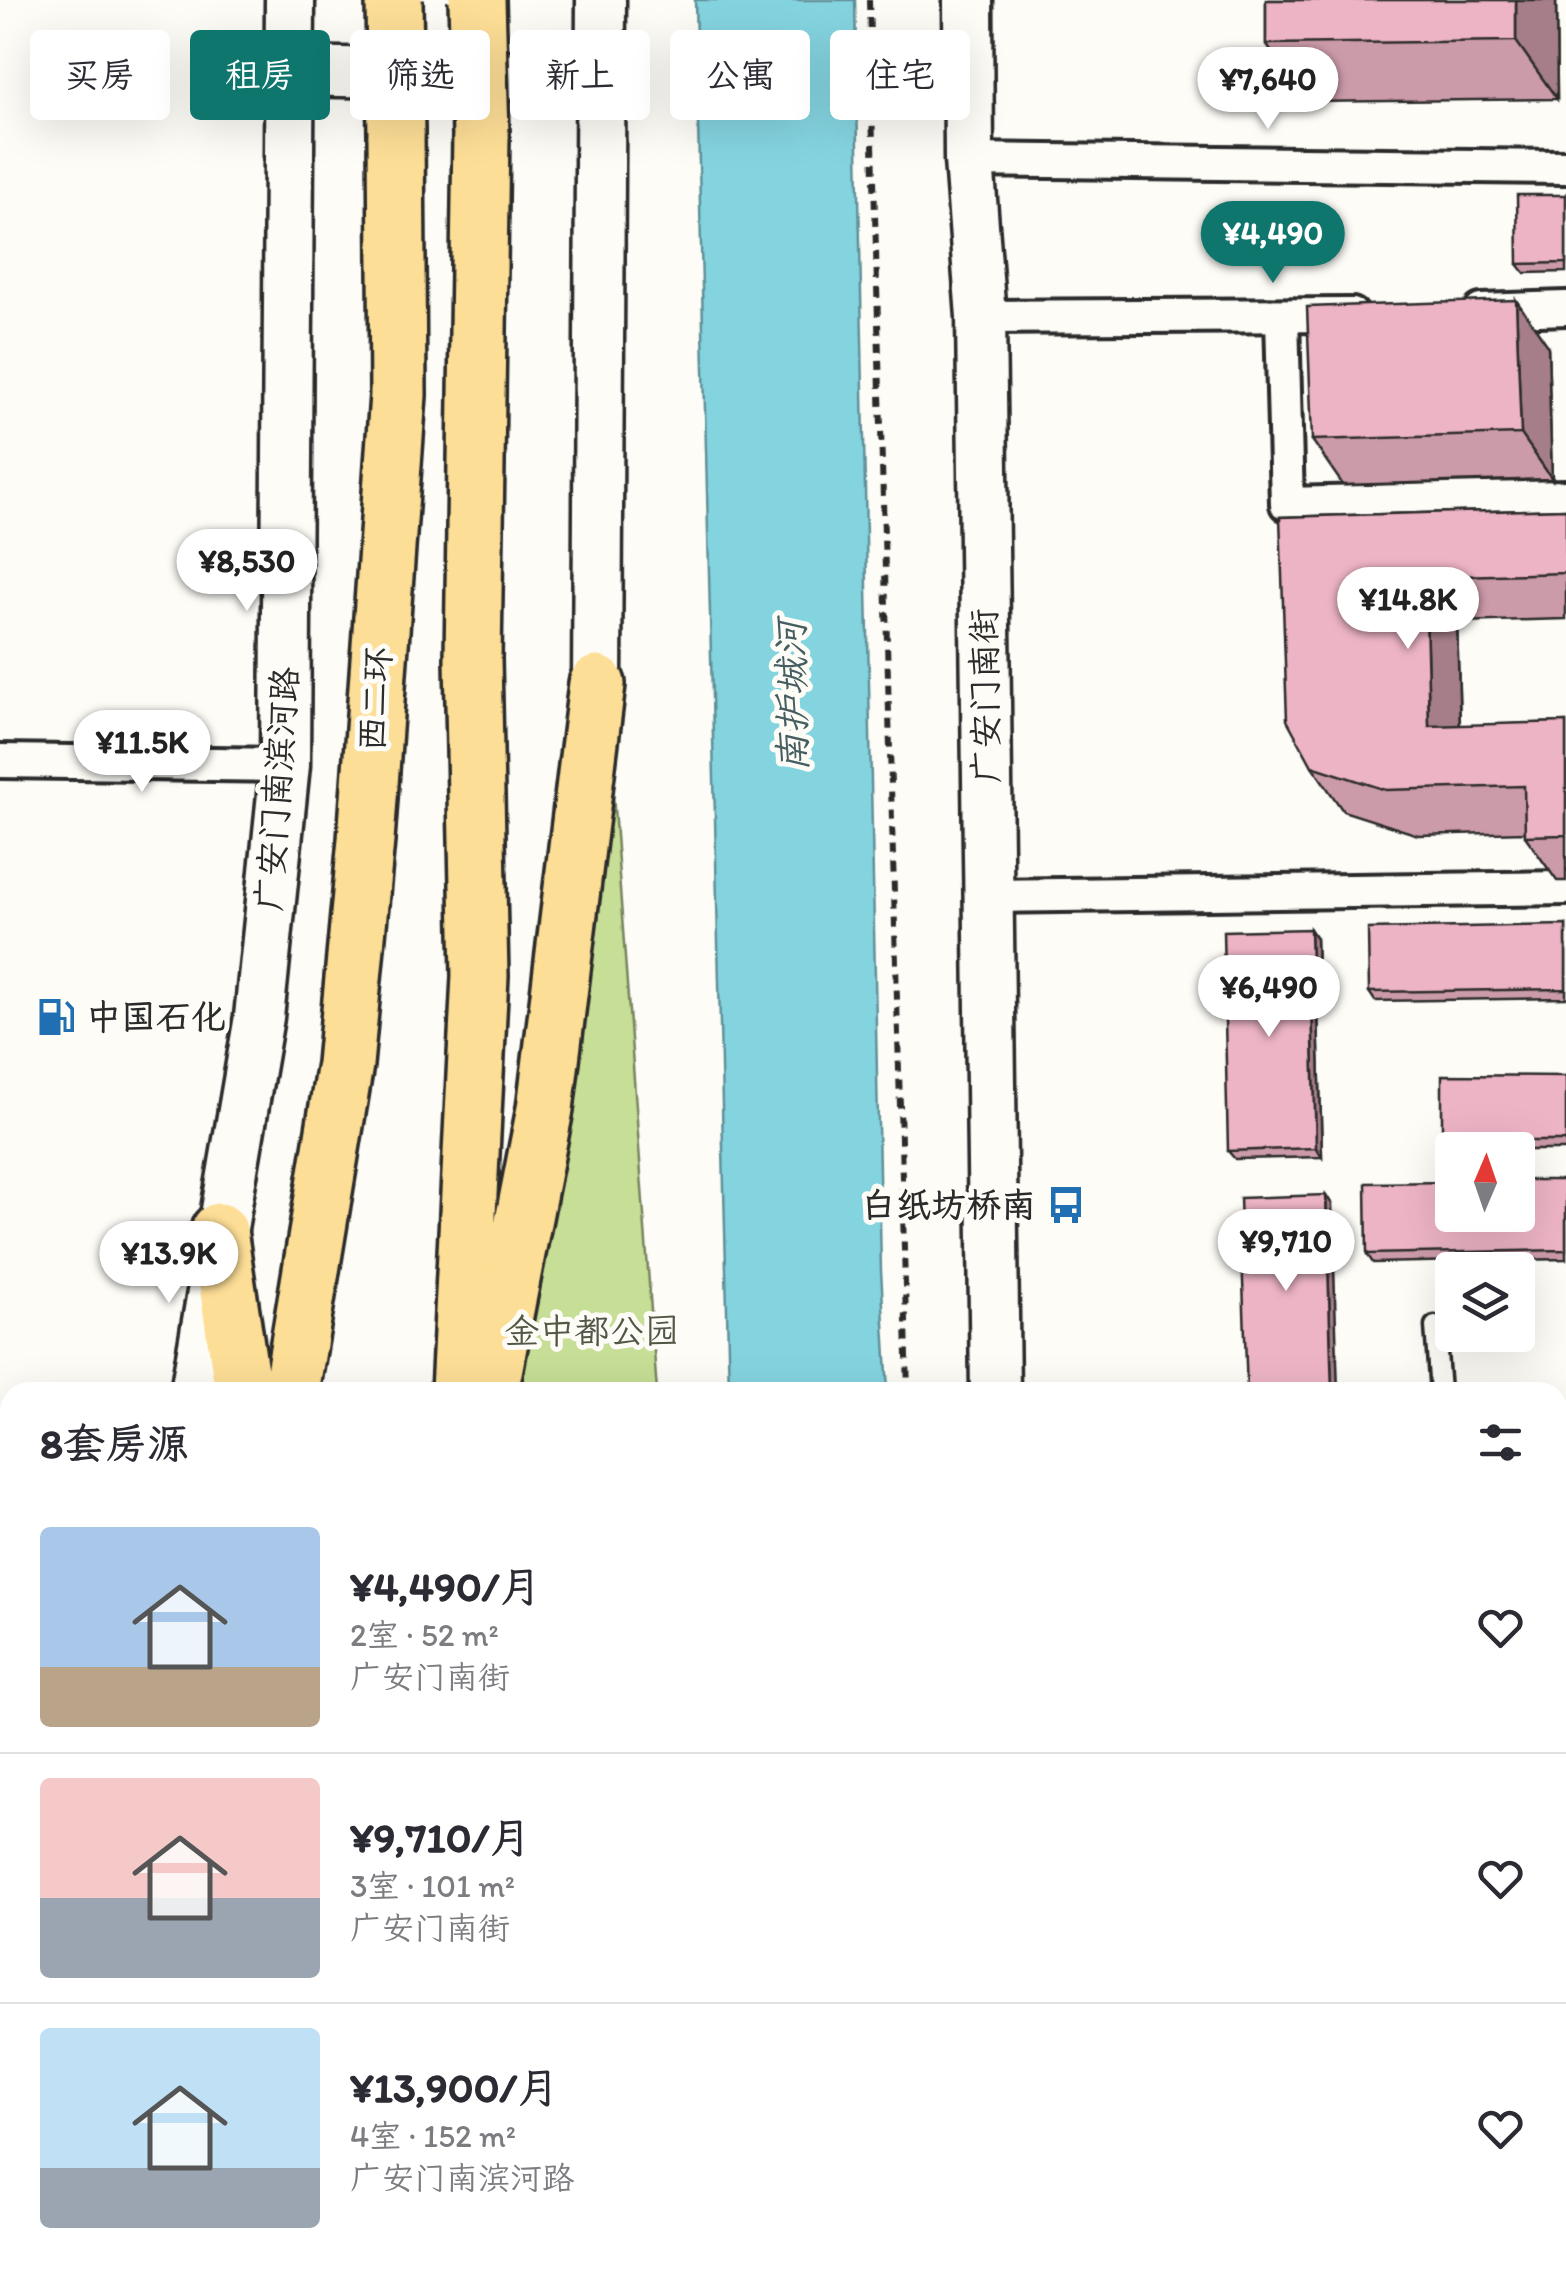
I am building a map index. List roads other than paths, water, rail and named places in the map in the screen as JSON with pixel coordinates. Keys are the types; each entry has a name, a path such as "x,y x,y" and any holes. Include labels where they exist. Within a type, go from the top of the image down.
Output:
{"highway":[{"name":"西二环","path":"293,1382 345,1064 366,840 398,395 394,0"},
{"path":"460,1382 480,976 473,658 481,135 477,0"},
{"path":"492,1382 545,1108 597,684"},
{"path":"219,1231 242,1382"}],"street":[{"name":"广安门南滨河路","path":"290,0 290,30"},
{"path":"602,0 602,30"},
{"name":"广安门南街","path":"968,0 985,160 995,317 1002,896 995,1382"},
{"name":"广安门南街","path":"985,160 1000,0"},
{"path":"330,73 510,76"},
{"name":"广安门南滨河路","path":"196,1382 219,1231 259,1017 285,765 290,120"},
{"path":"597,684 603,120"},
{"path":"985,160 1566,166"},
{"path":"1452,312 1566,308"},
{"path":"995,317 1282,318 1376,314"},
{"path":"1282,318 1287,504 1566,497"},
{"path":"0,761 285,765"},
{"path":"1002,896 1566,888"},
{"name":"广安门南街","path":"1002,896 1022,1382"}],"lane":[{"path":"1437,1352 1439,1382"}],"water":[{"name":"南护城河","path":"695,0 855,0 856,30 830,30 830,120 857,120 881,1271 887,1382 729,1382 698,120 810,120 810,30 696,30"}],"place":[{"name":"中国石化","path":"56,1017"},
{"name":"白纸坊桥南","path":"1066,1205"}],"park label":[{"name":"金中都公园","path":"592,1331"}]}
